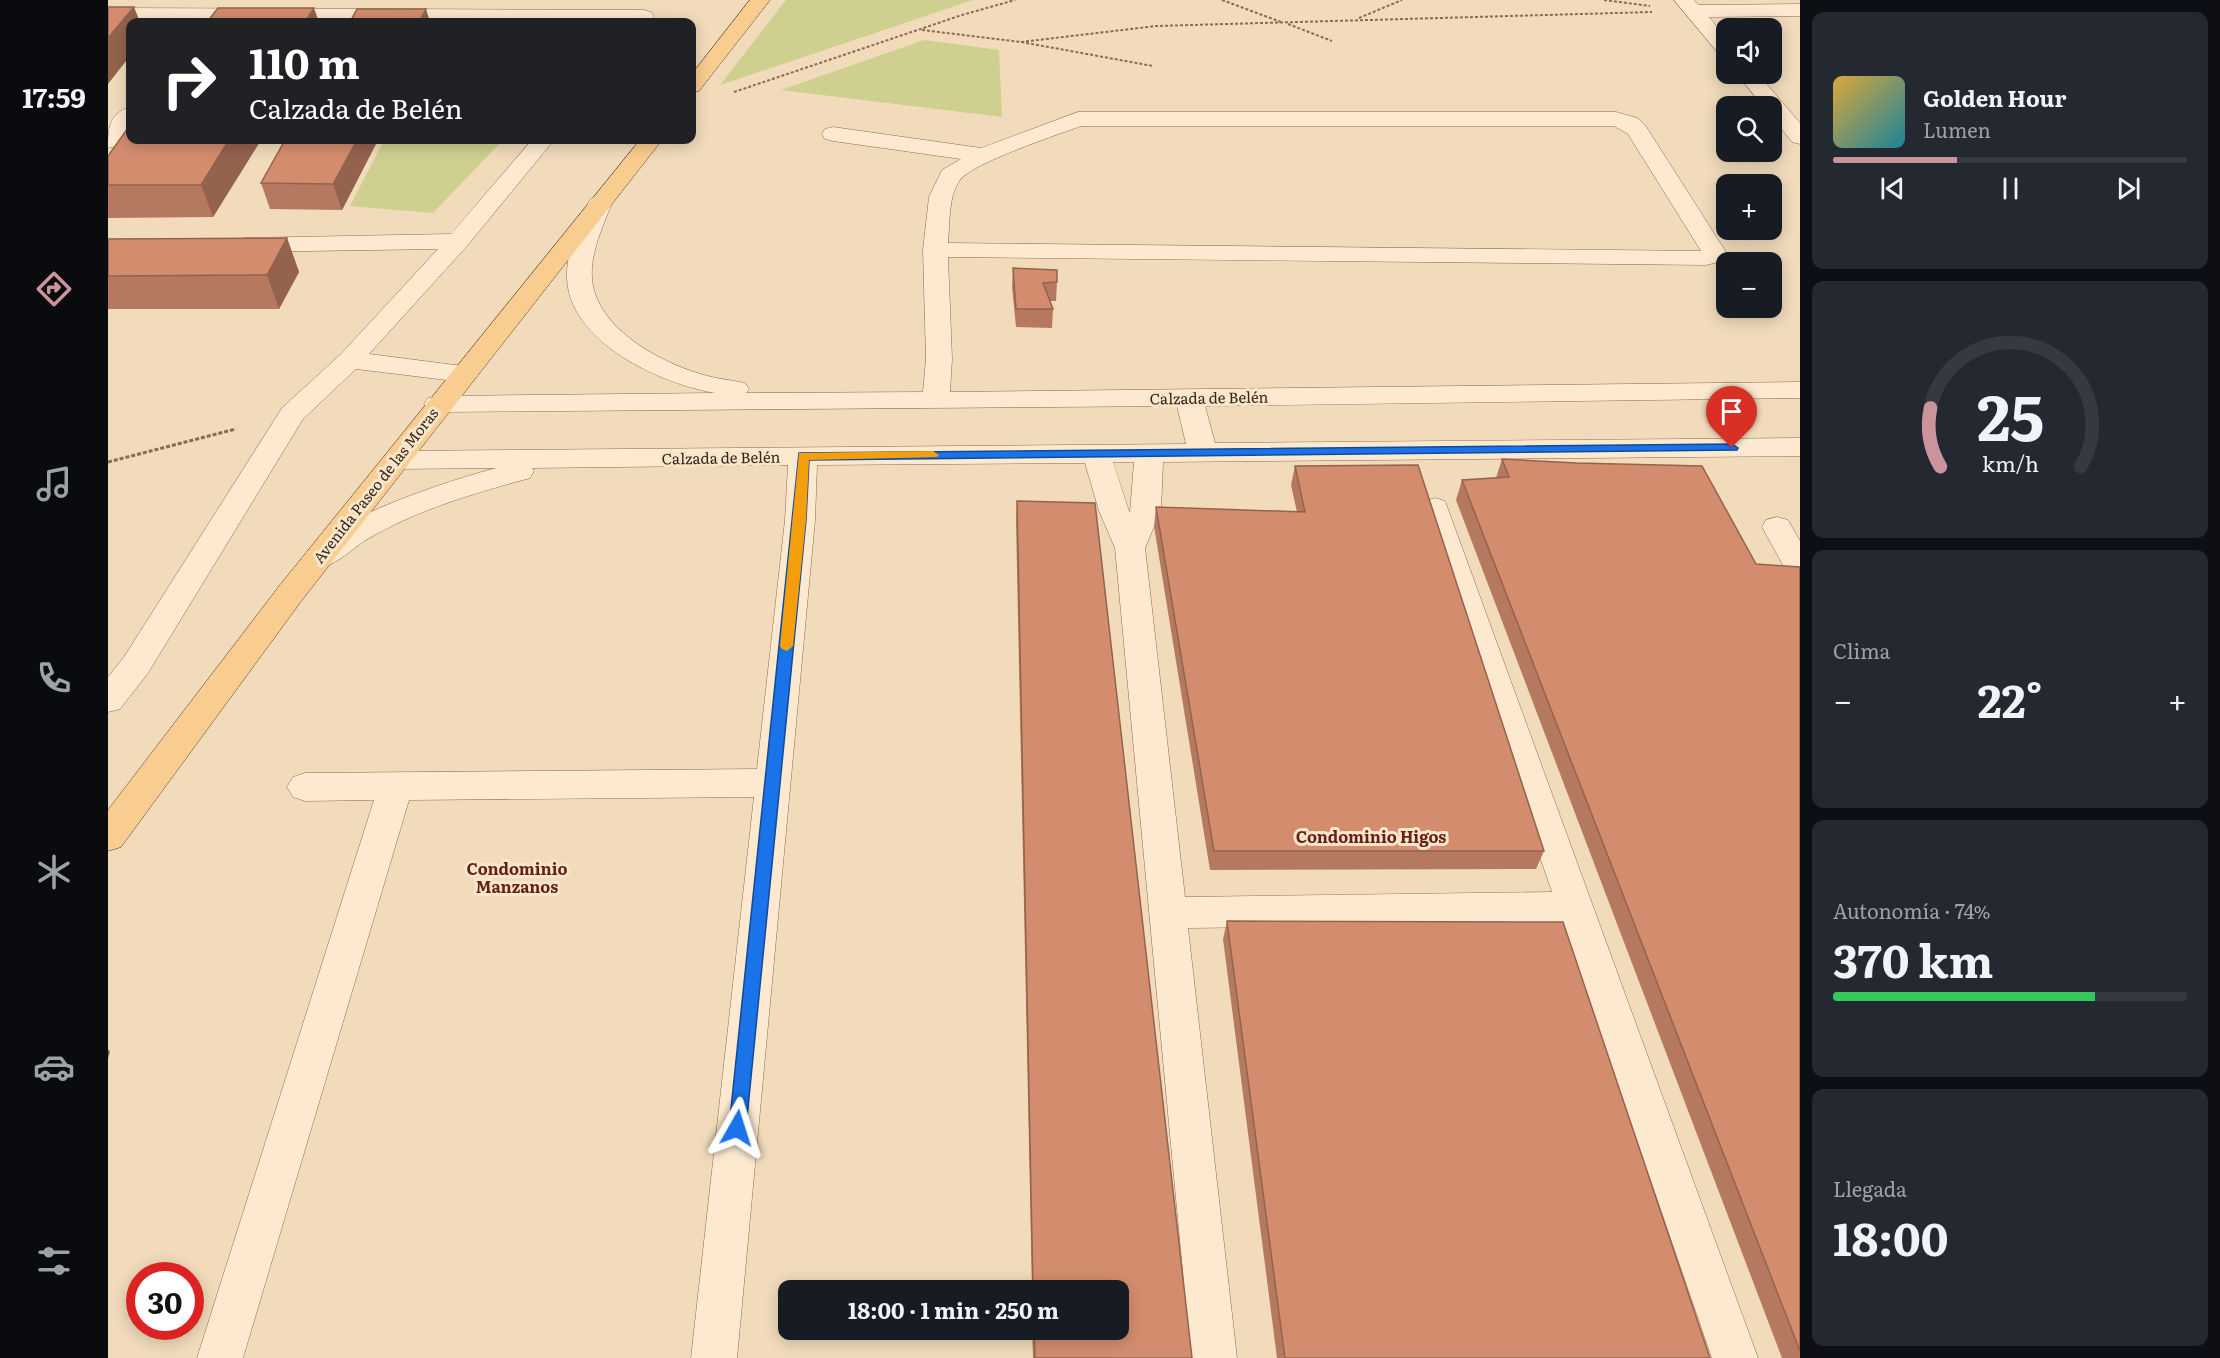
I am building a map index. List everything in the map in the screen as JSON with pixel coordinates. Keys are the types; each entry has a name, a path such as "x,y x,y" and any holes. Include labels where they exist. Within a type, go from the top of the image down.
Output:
{"main road":[{"path":"696,82 760,0"},
{"name":"Avenida Paseo de las Moras","path":"108,837 317,559 398,460 438,404 648,144"}],"street":[{"path":"643,18 656,0"},
{"path":"1688,5 1800,10"},
{"path":"1688,5 1716,38"},
{"path":"108,14 464,18"},
{"path":"1756,84 1766,96"},
{"path":"1782,109 1800,108"},
{"path":"1782,115 1800,137"},
{"path":"108,141 126,119"},
{"path":"935,250 1706,258 1713,256 1714,252 1637,130 1629,123 1616,119 1078,119 982,155 950,175 941,197 935,250 939,358 936,399"},
{"path":"833,134 982,155"},
{"path":"108,700 136,665 292,414 350,360 458,241 540,144"},
{"path":"600,203 582,249 578,280 586,308 614,339 652,363 698,382 817,401"},
{"path":"224,245 458,241"},
{"path":"350,360 463,374"},
{"name":"Calzada de Belén","path":"438,404 1800,390"},
{"path":"1189,398 1203,453"},
{"name":"Calzada de Belén","path":"398,460 1800,447"},
{"path":"1096,453 1114,511 1130,548 1214,1358"},
{"path":"1130,548 1146,510 1149,453"},
{"path":"714,1358 800,520 803,456"},
{"path":"317,559 366,527 420,502 476,482 571,458"},
{"path":"1435,508 1735,1358"},
{"path":"1777,527 1800,567"},
{"path":"305,787 772,783"},
{"path":"220,1358 396,786"},
{"path":"1168,913 1576,907"}],"path":[{"path":"724,95 1015,0"},
{"path":"1222,0 1332,41"},
{"path":"1356,19 1402,0"},
{"path":"1020,42 1156,26 1285,23 1688,5"},
{"path":"918,30 1020,42 1153,66"},
{"path":"108,462 292,414"}],"green space":[{"path":"786,0 973,0 720,85"},
{"path":"924,40 999,50 1002,117 781,90"},
{"path":"382,144 499,144 433,213 350,206"}],"building":[{"path":"108,7 134,7 108,38"},
{"path":"218,8 314,8 308,18 210,18"},
{"path":"357,9 426,9 421,18 352,18"},
{"path":"126,131 126,144 227,144 201,185 108,185 108,156"},
{"path":"283,144 355,144 333,184 261,183"},
{"path":"287,238 267,275 108,276 108,239"},
{"path":"1013,268 1057,270 1057,282 1043,283 1053,309 1016,309"},
{"path":"1502,459 1702,466 1756,564 1800,567 1800,1351 1462,480 1509,477"},
{"path":"1418,465 1544,851 1214,851 1156,507 1305,512 1295,466"},
{"path":"1017,501 1095,503 1192,1358 1035,1358 1034,1340 1129,1340 1129,1280 1033,1280"},
{"path":"1227,921 1563,922 1710,1358 1285,1358"}],"slow traffic":[{"path":"787,646 800,520 803,456 933,455"}],"district":[{"name":"Condominio Higos","path":"1371,836"},
{"name":"Condominio Manzanos","path":"517,877"}],"route":[{"path":"737,1128 800,520 803,456 1732,448"}]}
